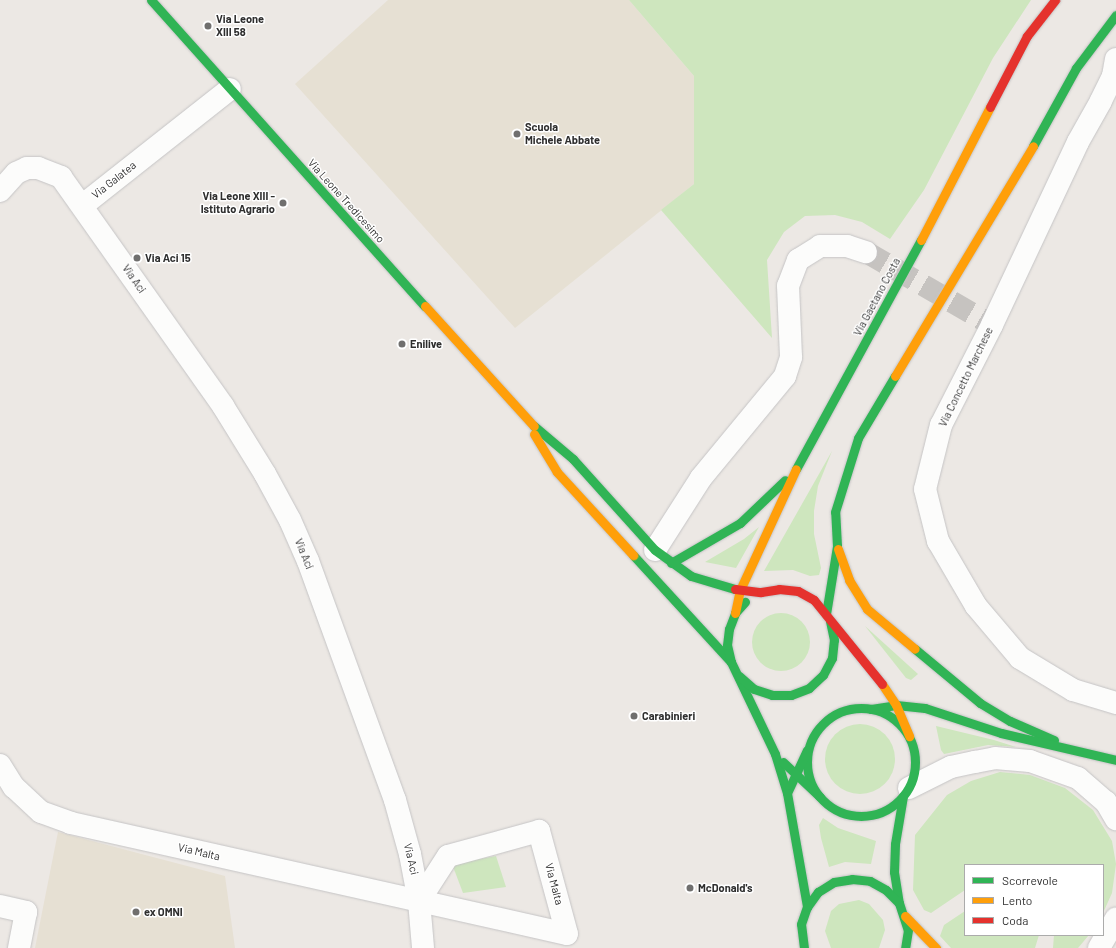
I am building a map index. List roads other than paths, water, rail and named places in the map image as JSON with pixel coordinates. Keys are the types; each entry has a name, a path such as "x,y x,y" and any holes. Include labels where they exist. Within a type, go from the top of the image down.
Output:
{"main road":[{"name":"Via Leone Tredicesimo","path":"151,0 524,418"},
{"name":"Via Gaetano Costa","path":"736,613 740,590 797,467 886,307 1027,36 1055,0"},
{"path":"739,676 754,689 772,695 791,695 809,688 823,675 832,658 834,640 828,618 837,546 835,512 858,438 1034,145 1076,68 1110,23"},
{"path":"524,418 573,459 663,557 691,576 740,590 762,592 779,589 798,591 814,600 873,671 896,705 909,736 915,762 906,792 895,844 894,872 899,903 905,916 908,930 905,948"},
{"path":"524,418 557,472 731,662 775,754 788,793 807,906"},
{"path":"663,557 740,523 797,467"},
{"path":"837,546 849,580 873,614 980,703 1010,721 1076,749"},
{"path":"731,662 727,645 729,629 736,613 747,601 762,592"},
{"path":"788,793 795,773 814,736 824,723 838,714 854,709 870,709 896,705 925,708 1001,733 1076,749 1116,760"},
{"path":"870,709 886,714 899,723 909,736"},
{"path":"814,736 809,751 808,767 812,783 820,797"},
{"path":"775,754 820,797 835,809 853,815 872,815 889,808 906,792"},
{"path":"802,946 801,924 807,906 818,892 834,882 852,879 870,881 886,890 899,903"},
{"path":"905,916 936,948"}],"street":[{"name":"Via Concetto Marchese","path":"1110,23 1116,58 1113,76 1078,142 992,325 941,425 925,489 938,541 976,606 1020,658 1073,690 1116,703"},
{"name":"Via Galatea","path":"0,191 16,173 27,168 38,168 61,177 83,205 230,89"},
{"name":"Via Aci","path":"83,205 224,406 290,520 308,561 395,800 410,854 420,901 423,948"},
{"path":"663,557 701,478 785,376 791,357 788,286 798,260 820,246 847,246 866,252"},
{"path":"906,792 951,767 995,758 1030,761 1078,778 1101,798 1116,819"},
{"name":"Via Malta","path":"0,765 14,787 41,812 71,823 567,934 540,831 448,856 420,901"},
{"path":"0,906 26,912 19,948"},
{"path":"1099,948 1116,918"}],"tunnel":[{"path":"866,252 992,325"}],"place":[{"name":"Via Leone XIII 58","path":"208,26"},
{"name":"Scuola Michele Abbate","path":"517,134"},
{"name":"Via Leone XIII - Istituto Agrario","path":"283,203"},
{"name":"Via Aci 15","path":"137,258"},
{"name":"Enilive","path":"402,344"},
{"name":"Carabinieri","path":"634,716"},
{"name":"McDonald's","path":"690,888"},
{"name":"ex OMNI","path":"136,912"}]}
